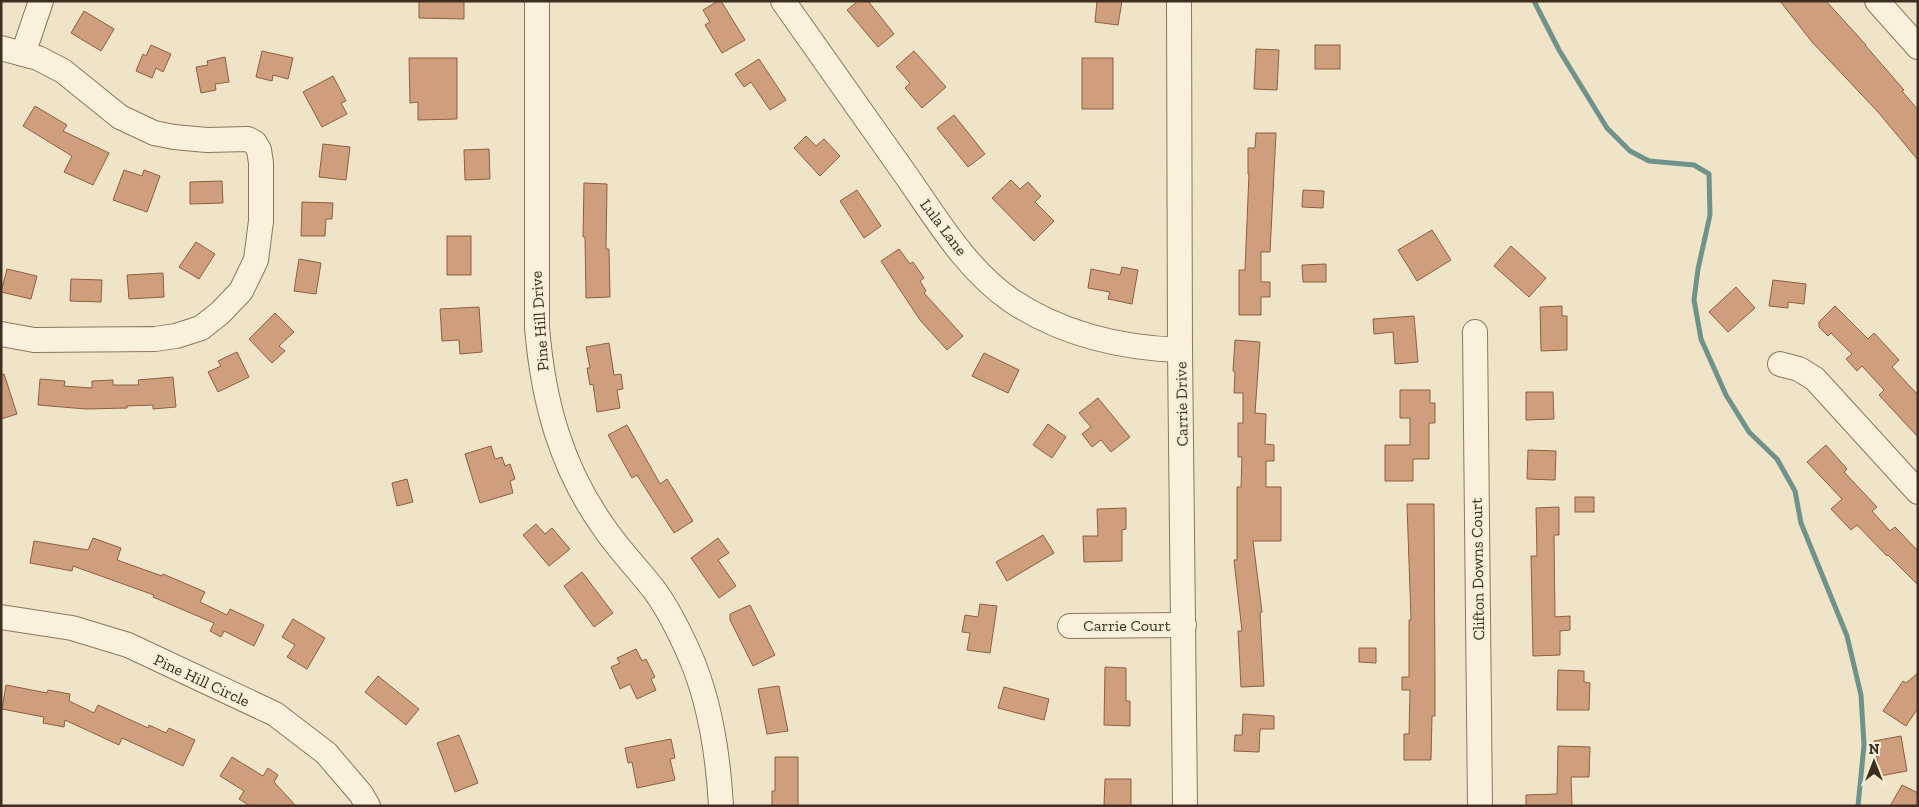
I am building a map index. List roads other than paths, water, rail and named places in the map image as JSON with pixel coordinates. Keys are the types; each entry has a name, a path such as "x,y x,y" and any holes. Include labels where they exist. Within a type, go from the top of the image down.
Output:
{"street":[{"path":"1,334 34,340 84,340 155,339 184,334 201,328 241,291 256,260 259,244 261,164 259,150 254,143 248,139 207,140 174,138 154,133 120,117 64,71 12,51 41,1"},
{"name":"Pine Hill Drive","path":"536,1 536,327 540,363 551,417 562,452 582,492 605,530 655,592 688,651 700,682 711,722 719,767 721,806"},
{"name":"Lula Lane","path":"783,1 932,213 982,276 1011,300 1052,323 1100,340 1136,348 1180,350"},
{"name":"Carrie Drive","path":"1179,1 1180,350 1185,806"},
{"path":"1877,1 1918,47"},
{"name":"Clifton Downs Court","path":"1475,332 1480,806"},
{"path":"1780,364 1799,369 1815,379 1918,492"},
{"name":"Pine Hill Circle","path":"1,617 72,628 128,645 276,714 326,753 361,794 368,806"},
{"name":"Carrie Court","path":"1070,626 1184,625"}],"waterway":[{"path":"1534,1 1559,50 1607,128 1630,151 1649,161 1694,165 1709,174 1710,215 1698,269 1694,300 1701,339 1726,395 1749,432 1777,459 1795,491 1801,523 1847,636 1861,695 1864,745 1858,806"}]}
